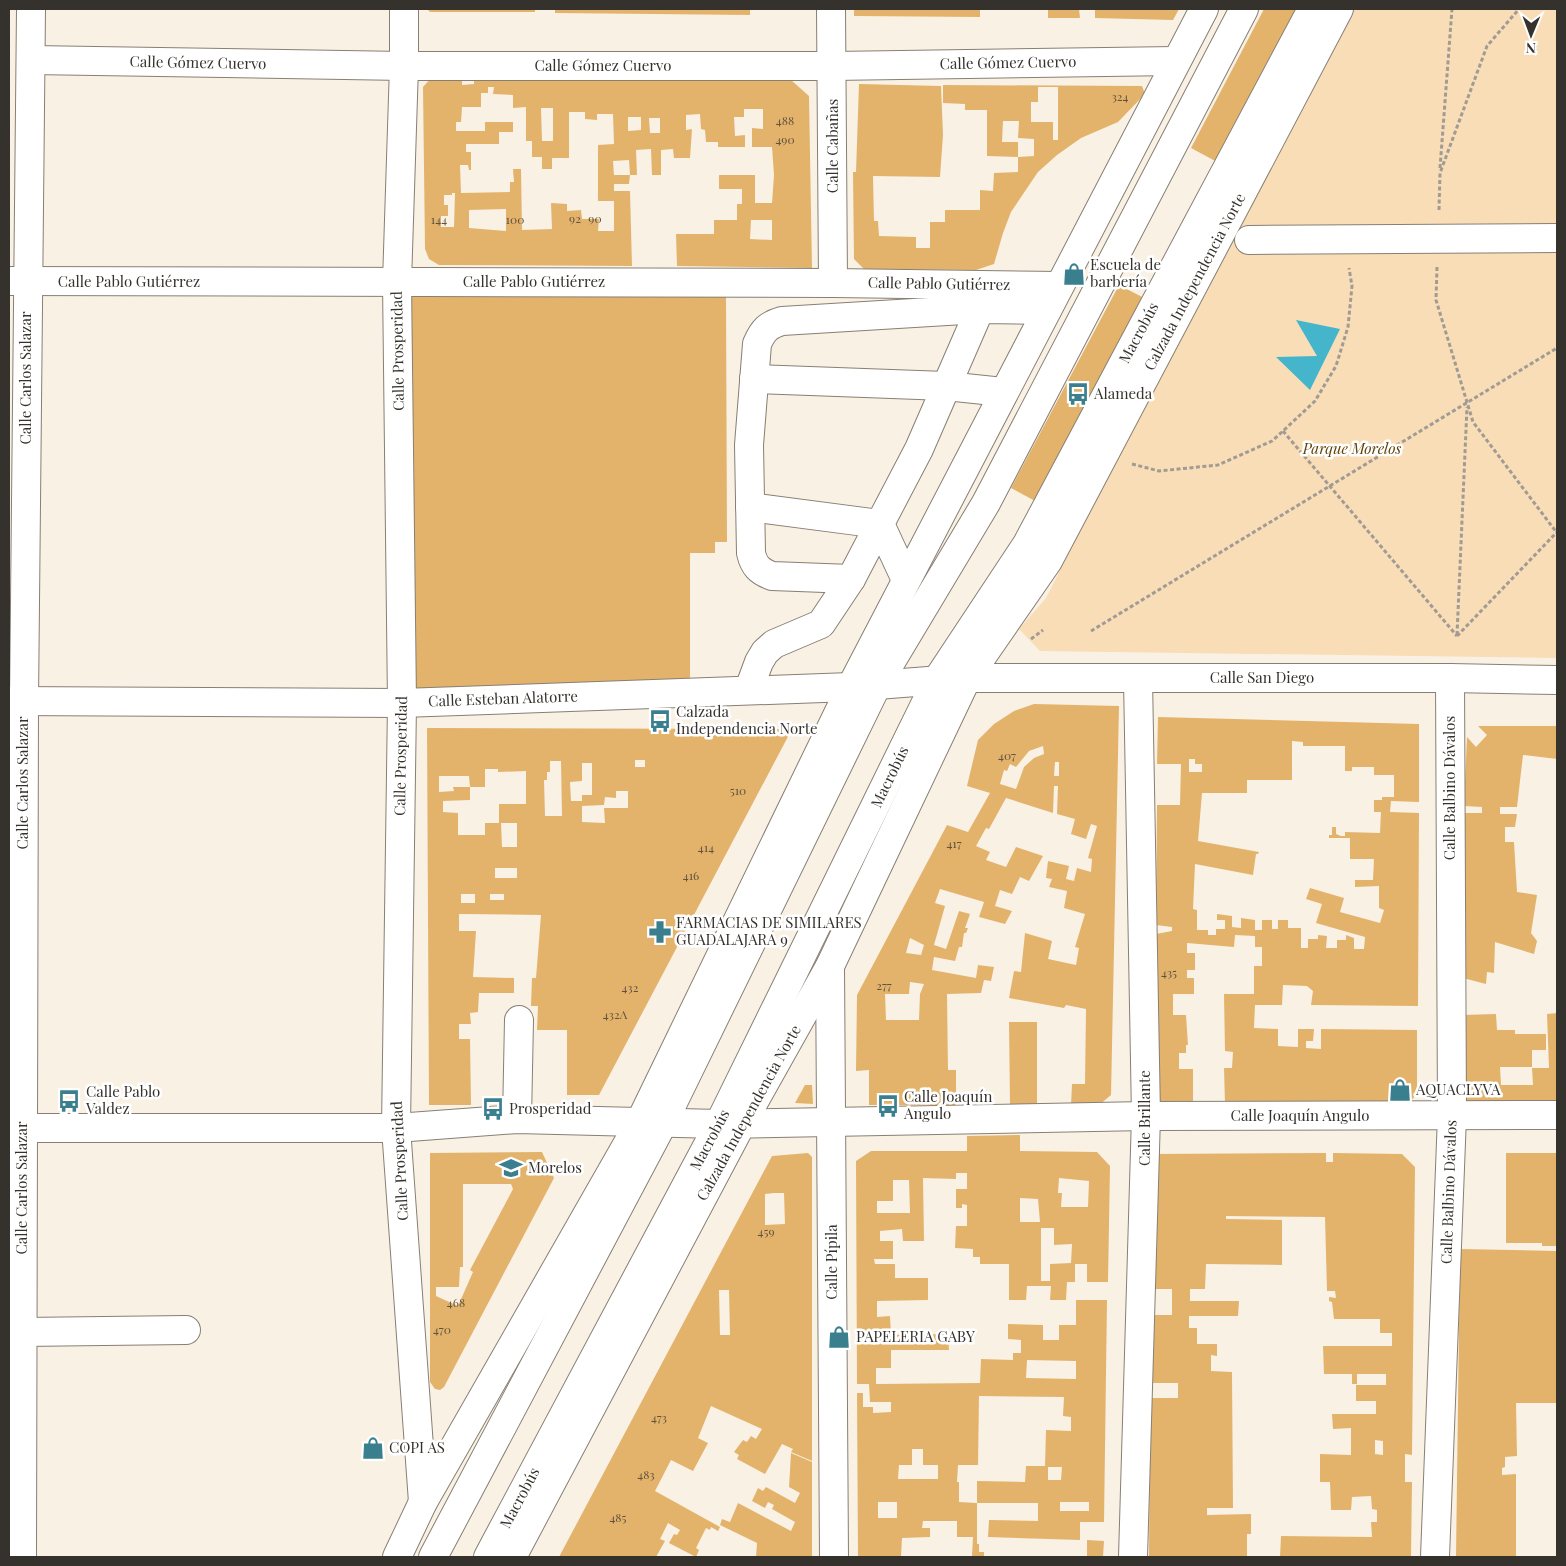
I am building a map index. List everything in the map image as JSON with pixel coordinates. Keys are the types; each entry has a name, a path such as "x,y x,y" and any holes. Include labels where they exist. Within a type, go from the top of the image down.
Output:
{"street":[{"name":"Calle Carlos Salazar","path":"22,1557 22,1332 16,1128 18,281 31,60 31,9"},
{"name":"Calle Prosperidad","path":"404,9 397,282 402,703 396,1128 423,1502"},
{"name":"Calle Cabañas","path":"831,9 833,66 833,283"},
{"path":"433,1557 651,1122 864,686 906,580 1204,9"},
{"path":"864,686 986,503 1244,9"},
{"name":"Macrobús","path":"488,1557 731,1123 937,680 1027,544 1312,9"},
{"name":"Calzada Independencia Norte","path":"512,1557 731,1123 830,966 968,678 1048,561 1339,9"},
{"name":"Calle Gómez Cuervo","path":"31,60 404,66 833,66 1176,61"},
{"path":"1249,240 1557,238"},
{"name":"Calle Pablo Gutiérrez","path":"18,281 833,283 1059,286"},
{"path":"851,580 772,576 762,572 754,564 751,553 749,445 757,344 762,333 771,324 782,321 980,310 1047,310"},
{"path":"749,689 765,652 774,644 822,624 851,580 919,449 980,310"},
{"path":"754,379 946,386 1003,392"},
{"path":"750,507 880,524"},
{"path":"880,524 906,580"},
{"name":"Calle Esteban Alatorre","path":"16,701 402,703 864,686 968,678"},
{"name":"Calle San Diego","path":"968,678 1450,678 1557,680"},
{"name":"Calle Balbino Dávalos","path":"1436,1557 1452,1116 1450,678"},
{"name":"Calle Brillante","path":"1133,1557 1146,1116 1138,679"},
{"name":"Calle Pípila","path":"830,966 834,1557"},
{"path":"516,1119 519,1020"},
{"name":"Calle Joaquín Angulo","path":"731,1123 1146,1116 1557,1115"},
{"path":"16,1128 396,1128 516,1119 731,1123"},
{"path":"397,1557 423,1502 651,1122"},
{"path":"22,1332 186,1330"}],"path":[{"path":"1452,9 1440,173 1436,300 1473,422 1557,533 1457,636"},
{"path":"1440,173 1487,46 1519,9"},
{"path":"1131,464 1158,471 1218,465 1272,441 1315,401 1336,366 1348,327 1352,286 1345,239"},
{"path":"1091,631 1557,348"},
{"path":"1457,636 1467,403"},
{"path":"1283,431 1457,636"}],"green space":[{"name":"Parque Morelos","path":"1346,9 1557,9 1557,658 1040,651 1019,629 1046,598"}],"water":[{"path":"1296,320 1340,329 1310,390 1276,357 1317,356"}],"building":[{"path":"427,9 535,9 535,12 430,12"},
{"path":"555,9 750,9 750,15 555,13"},
{"path":"854,9 980,9 980,17 854,16"},
{"path":"1048,9 1079,9 1080,18 1048,18"},
{"path":"1095,9 1179,9 1173,20 1095,18"},
{"path":"1264,9 1300,9 1219,163 1191,148"},
{"path":"431,78 462,78 462,85 474,84 474,78 791,80 809,96 812,268 677,266 676,234 714,234 714,220 737,220 737,204 742,204 742,189 719,189 719,175 755,175 755,203 772,203 774,175 772,147 752,147 752,128 763,129 763,109 744,109 744,117 734,117 735,136 745,135 745,147 718,147 718,142 706,142 705,130 701,129 700,114 686,115 686,130 692,129 690,158 674,158 673,149 661,150 661,175 652,175 651,149 636,150 637,175 630,175 629,184 614,184 614,191 630,191 632,266 439,265 429,259 425,249 423,87","holes":["488,87 494,87 493,94 513,95 513,108 526,107 526,141 532,141 532,157 542,157 542,169 552,169 552,158 569,158 569,112 585,112 585,119 597,120 597,114 613,114 614,144 598,145 598,201 614,201 614,231 598,231 599,219 582,219 581,210 567,211 567,204 551,203 552,229 522,230 521,169 513,169 514,182 510,182 510,192 461,193 460,165 468,165 469,170 471,170 471,152 466,152 466,144 499,144 499,132 513,132 513,122 485,122 485,131 456,131 456,122 461,122 462,107 481,107 481,93 488,93","541,108 553,108 553,141 542,141","628,117 641,117 641,130 628,131","649,118 660,118 660,133 650,133","629,160 630,175 614,175 613,161","455,193 454,227 441,227 441,216 448,216 448,205 444,205 444,195","506,209 506,231 469,228 469,210","751,220 772,220 772,240 750,239"]},
{"path":"859,84 941,86 943,135 940,177 873,176 874,221 878,221 879,236 916,237 916,248 930,248 930,222 945,222 945,210 980,210 980,190 993,191 994,173 1018,172 1018,157 987,156 987,110 965,110 965,104 943,103 943,85 1142,86 1145,94 1118,122 1081,138 1057,155 1038,172 1011,212 994,264 976,270 864,269 854,259 853,172 856,172","holes":["1038,87 1058,87 1058,140 1053,140 1053,122 1031,122 1031,102 1038,102","1003,121 1019,121 1018,138 1034,139 1034,156 1018,157 1018,142 1002,142"]},
{"name":"Alameda","path":"1119,285 1146,299 1037,502 1011,488"},
{"path":"411,296 726,296 727,542 715,542 715,553 690,553 690,679 416,690"},
{"path":"1034,704 1119,706 1111,1095 1099,1105 1071,1105 1072,1084 1085,1084 1086,1009 1066,1005 1064,1008 1009,998 1014,971 1021,972 1025,933 1052,941 1048,959 1076,965 1079,948 1075,947 1085,914 1064,908 1067,891 1049,887 1052,879 1046,878 1048,861 1069,866 1066,879 1074,881 1077,868 1091,872 1092,859 1088,858 1097,826 1091,824 1086,839 1071,834 1075,819 1057,814 1058,786 1054,786 1053,813 1006,798 989,829 986,828 976,846 990,852 986,860 1006,867 1016,847 1043,856 1029,881 1020,877 1012,894 1000,890 995,906 1012,911 1005,924 979,917 984,902 940,889 935,903 945,906 934,945 946,949 959,911 970,914 965,928 968,928 966,933 964,933 962,947 959,947 955,961 934,957 932,970 976,978 978,965 994,967 991,981 984,980 981,993 947,994 948,1070 956,1070 956,1105 869,1105 869,1070 856,1071 857,995 947,825 968,832 990,793 967,786 978,740 994,724 1014,711","holes":["1043,746 1044,754 1034,758 1024,767 1016,789 1000,784 1004,770 1007,771 1010,764 1016,767 1029,751","1055,762 1059,762 1059,776 1054,776","910,938 924,945 921,955 906,953","910,982 924,984 920,994 919,1020 886,1020 885,994 909,994"]},
{"path":"1158,717 1419,724 1419,802 1391,801 1390,812 1419,813 1418,1006 1311,1005 1313,991 1307,986 1283,985 1282,1005 1255,1005 1254,1028 1278,1029 1278,1046 1298,1047 1298,1029 1314,1029 1313,1041 1306,1041 1306,1048 1321,1049 1321,1029 1417,1030 1417,1095 1405,1105 1225,1104 1224,1068 1232,1068 1233,1052 1225,1051 1224,994 1254,994 1254,966 1262,966 1262,947 1255,947 1255,936 1235,935 1234,947 1187,943 1187,953 1195,953 1195,970 1187,970 1187,978 1194,978 1194,994 1173,994 1173,1015 1186,1015 1188,1045 1186,1045 1186,1053 1179,1053 1179,1069 1193,1069 1193,1105 1164,1104 1155,1096 1156,934 1172,931 1172,927 1156,925 1157,805 1180,805 1181,764 1157,764","holes":["1292,741 1303,742 1303,746 1345,746 1345,771 1352,771 1352,767 1374,767 1374,775 1394,775 1394,797 1382,797 1382,800 1374,800 1374,812 1381,812 1380,833 1345,832 1345,836 1341,836 1336,834 1336,827 1332,827 1332,835 1329,835 1329,838 1350,838 1350,859 1374,859 1373,880 1355,880 1355,887 1379,886 1379,908 1384,910 1380,923 1340,912 1344,898 1310,888 1306,899 1322,904 1316,923 1365,937 1364,949 1354,949 1354,938 1346,935 1346,940 1337,940 1337,948 1326,948 1327,936 1318,935 1318,939 1308,939 1308,948 1301,948 1301,928 1288,928 1288,920 1278,920 1278,929 1272,929 1272,920 1262,920 1262,930 1255,930 1255,920 1241,918 1241,928 1232,927 1232,916 1217,914 1217,920 1225,920 1225,929 1216,929 1216,935 1208,935 1208,930 1197,930 1197,910 1193,909 1195,864 1253,875 1256,854 1259,852 1198,841 1202,793 1247,793 1247,780 1292,780","1189,759 1195,759 1195,764 1202,764 1202,772 1189,772"]},
{"path":"1478,726 1557,726 1557,759 1523,755 1517,807 1500,807 1500,814 1517,814 1515,827 1505,827 1505,842 1514,842 1517,892 1537,895 1531,933 1537,941 1534,954 1495,942 1494,973 1487,972 1486,984 1463,978 1465,813 1482,813 1482,807 1464,806 1467,737 1476,747 1487,735"},
{"path":"427,728 792,729 599,1095 567,1095 567,1030 537,1030 538,1006 531,1006 532,978 536,978 541,915 459,914 459,931 476,931 473,977 514,978 514,993 479,993 478,1012 470,1013 471,1024 459,1024 459,1039 470,1039 471,1105 429,1105","holes":["635,760 645,760 645,767 635,767","550,761 561,761 562,816 545,816 544,780 547,780 547,772 550,772","582,763 592,763 592,795 582,795 582,801 571,801 570,782 582,781","485,769 498,769 498,772 526,771 526,804 499,804 499,823 485,823 485,835 458,835 458,813 443,812 443,801 470,800 470,787 485,787","439,776 469,776 470,787 453,787 454,791 439,792","616,791 628,791 628,808 604,808 605,823 582,822 582,806 604,805 605,797 616,798","501,823 517,823 517,847 502,847","495,868 517,868 517,878 495,878","461,894 475,894 475,903 461,903","490,894 504,894 504,900 490,900"]},
{"path":"1557,1013 1557,1103 1469,1104 1461,1096 1462,1015 1496,1014 1497,1030 1515,1030 1515,1034 1546,1034 1546,1050 1532,1050 1532,1067 1500,1067 1501,1085 1533,1085 1532,1068 1549,1068 1547,1014"},
{"path":"1009,1022 1037,1022 1037,1105 1010,1105"},
{"path":"805,1085 812,1085 813,1104 795,1103"},
{"path":"1020,1135 1020,1151 1097,1152 1110,1166 1108,1282 1087,1282 1087,1264 1075,1264 1075,1282 1067,1282 1066,1300 1050,1300 1051,1286 1027,1286 1026,1300 1009,1300 1009,1264 980,1264 980,1257 973,1257 973,1249 955,1248 956,1226 967,1226 967,1205 962,1204 962,1208 956,1208 956,1189 967,1189 967,1173 956,1173 956,1179 923,1178 924,1241 903,1241 902,1229 880,1231 880,1241 893,1241 893,1259 874,1259 875,1264 895,1264 895,1278 928,1278 928,1300 877,1301 877,1317 890,1316 891,1335 948,1334 949,1350 891,1350 891,1368 876,1368 876,1384 980,1383 981,1359 1013,1360 1013,1353 1021,1353 1021,1340 1008,1339 1008,1324 1043,1325 1043,1340 1059,1340 1059,1325 1076,1325 1076,1300 1107,1300 1104,1522 1080,1522 1080,1540 988,1537 989,1520 1038,1521 1038,1503 977,1503 977,1544 979,1544 979,1552 984,1552 984,1557 972,1556 973,1537 957,1537 957,1521 923,1521 922,1528 930,1528 930,1537 902,1538 901,1557 858,1557 857,1393 863,1393 863,1407 873,1407 873,1413 891,1412 891,1402 870,1402 869,1384 857,1384 856,1161 871,1151 967,1151 967,1136","holes":["1059,1178 1089,1181 1088,1207 1061,1207 1062,1193 1058,1193","893,1180 909,1180 910,1213 877,1213 877,1201 893,1201","1020,1198 1038,1199 1040,1222 1020,1222","1041,1228 1054,1228 1054,1245 1072,1244 1071,1263 1050,1264 1050,1281 1041,1281","1027,1360 1076,1361 1076,1379 1026,1378","979,1396 1064,1397 1063,1416 1071,1417 1071,1431 1046,1430 1045,1466 1026,1466 1025,1482 977,1481 977,1503 959,1502 958,1465 978,1465","912,1449 923,1449 923,1465 938,1465 938,1479 898,1479 899,1465 912,1465","1048,1467 1062,1467 1061,1480 1048,1480","878,1502 897,1502 897,1518 878,1518","1060,1502 1089,1502 1089,1511 1060,1511"]},
{"path":"542,1152 554,1178 444,1387 440,1390 435,1389 430,1382 430,1153","holes":["463,1184 511,1184 513,1189 470,1270 473,1272 458,1306 436,1296 436,1287 459,1287 460,1267 463,1267"]},
{"path":"808,1153 812,1157 812,1461 791,1452 793,1449 782,1444 765,1474 737,1459 739,1455 734,1452 743,1440 747,1442 751,1436 756,1439 762,1429 711,1406 698,1438 708,1443 693,1471 671,1460 655,1491 720,1527 718,1531 711,1527 710,1530 706,1528 696,1548 699,1550 696,1557 669,1543 674,1534 677,1535 680,1530 668,1523 660,1539 665,1541 656,1557 559,1557 772,1156","holes":["784,1193 785,1224 765,1225 765,1194","719,1290 729,1290 730,1335 720,1335"]},
{"path":"1326,1153 1326,1162 1333,1162 1333,1153 1402,1154 1415,1167 1412,1455 1405,1454 1405,1482 1412,1482 1411,1557 1280,1557 1281,1536 1372,1537 1371,1522 1377,1522 1377,1510 1372,1509 1371,1496 1352,1497 1351,1510 1331,1510 1330,1482 1320,1482 1320,1454 1351,1455 1351,1428 1333,1429 1332,1414 1376,1414 1376,1401 1356,1401 1356,1385 1386,1385 1386,1374 1357,1374 1357,1384 1352,1384 1352,1374 1324,1374 1323,1346 1392,1346 1392,1333 1380,1333 1380,1319 1334,1319 1332,1302 1329,1301 1329,1297 1336,1298 1335,1291 1327,1291 1325,1217 1226,1216 1226,1219 1282,1220 1282,1265 1206,1264 1205,1289 1190,1289 1190,1301 1239,1301 1238,1316 1189,1316 1189,1328 1197,1328 1197,1344 1217,1344 1217,1356 1211,1355 1211,1371 1232,1372 1233,1508 1207,1508 1207,1515 1251,1514 1251,1534 1247,1534 1247,1557 1149,1557 1150,1398 1178,1398 1178,1383 1150,1383 1150,1315 1172,1315 1172,1289 1150,1289 1151,1154","holes":["1375,1440 1383,1441 1383,1455 1375,1454"]},
{"path":"1506,1153 1557,1153 1557,1246 1542,1246 1542,1243 1506,1243"},
{"path":"1460,1249 1557,1251 1557,1403 1516,1403 1517,1456 1505,1457 1505,1467 1502,1468 1502,1475 1516,1474 1516,1557 1456,1557"},
{"path":"791,1453 812,1462 812,1557 756,1557 757,1543 720,1525 722,1519 730,1522 738,1503 791,1531 795,1522 772,1509 774,1505 768,1502 765,1508 752,1501 758,1488 763,1491 766,1487 795,1503 800,1493 789,1487"},
{"path":"1087,1540 1104,1541 1103,1557 1087,1557"}],"place":[{"name":"Escuela de barbería","path":"1074,274"},
{"name":"Alameda","path":"1078,394"},
{"name":"Calzada Independencia Norte","path":"660,721"},
{"name":"FARMACIAS DE SIMILARES GUADALAJARA 9","path":"660,932"},
{"name":"AQUACLYVA","path":"1400,1090"},
{"name":"Calle Pablo Valdez","path":"69,1101"},
{"name":"Calle Joaquín Angulo","path":"888,1106"},
{"name":"Prosperidad","path":"493,1109"},
{"name":"Morelos","path":"511,1168"},
{"name":"PAPELERIA GABY","path":"839,1337"},
{"name":"COPI AS","path":"373,1448"}]}
